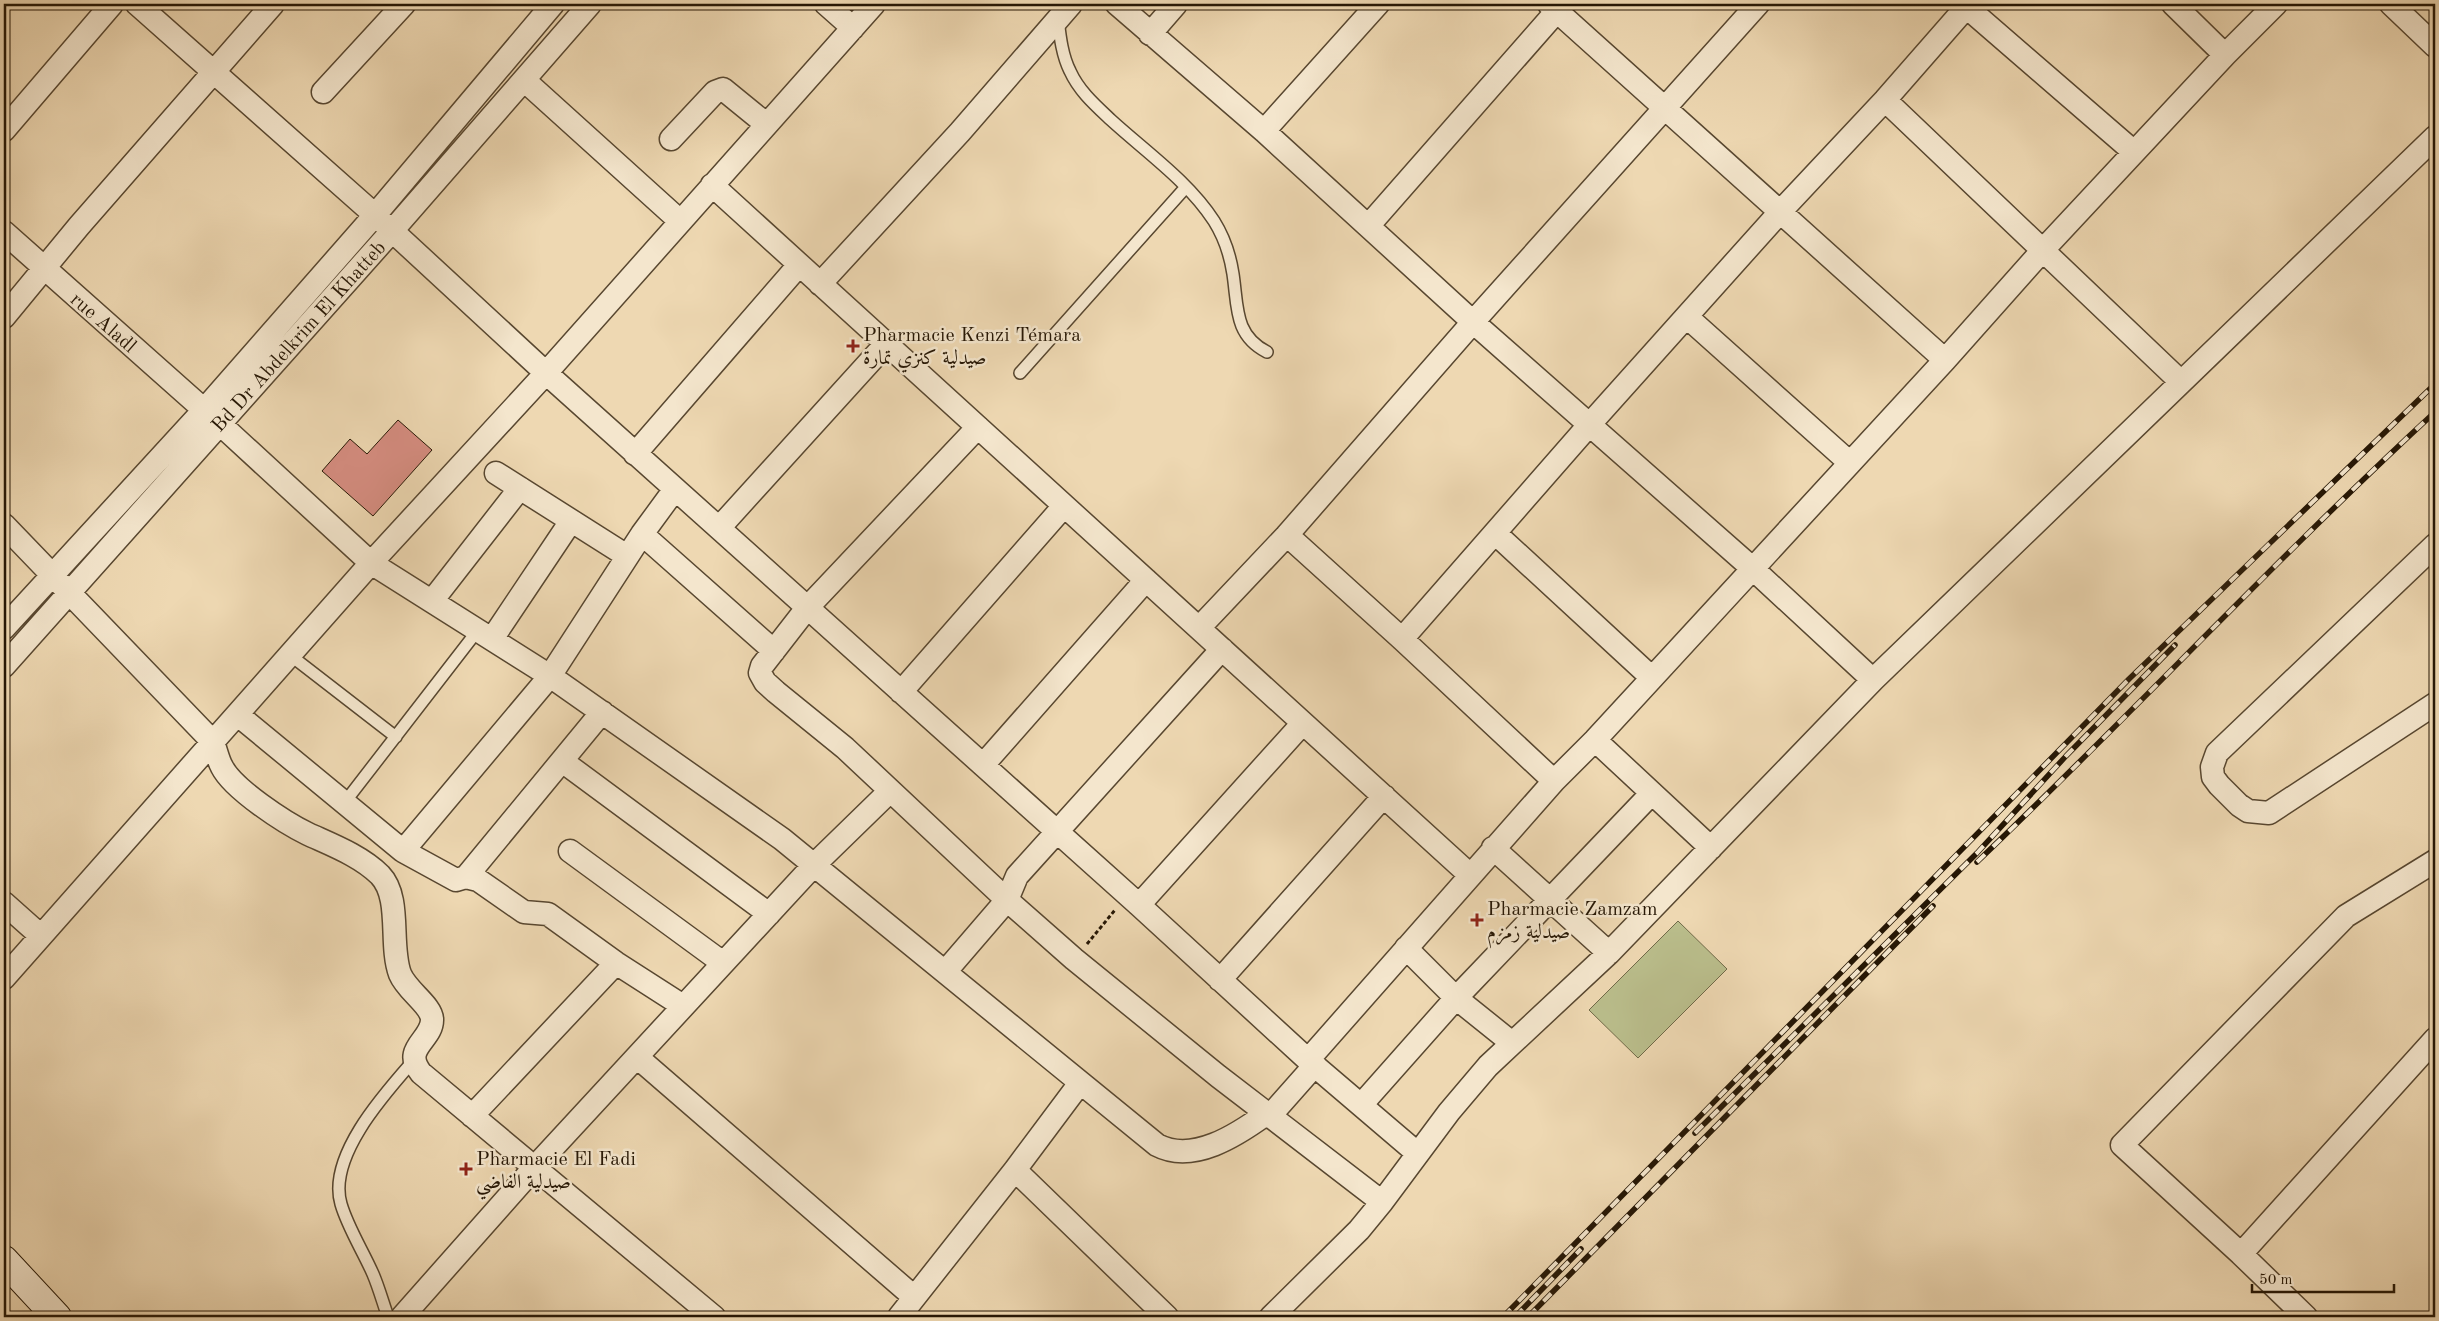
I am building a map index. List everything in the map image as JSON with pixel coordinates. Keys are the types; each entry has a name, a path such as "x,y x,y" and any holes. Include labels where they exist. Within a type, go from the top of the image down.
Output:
{"main road":[{"path":"4,1260 57,1317"}],"street":[{"path":"4,130 112,4"},
{"path":"137,4 375,215 635,454 1134,900 1311,1062 1417,1153"},
{"path":"4,317 213,70 273,4"},
{"path":"4,628 52,576 212,417 375,215 553,4"},
{"name":"Bd Dr Abdelkrim El Khatteb","path":"4,666 70,593 212,417 392,231 590,4"},
{"path":"826,4 853,28"},
{"path":"4,978 372,563 546,373 874,4"},
{"path":"1117,4 1264,131 1473,322 1752,568 1873,680"},
{"path":"1150,34 1176,4"},
{"path":"1264,131 1378,4"},
{"path":"1199,628 1287,535 1473,322 1758,4"},
{"path":"2173,4 2225,55"},
{"name":"rue Aladl","path":"4,232 212,417 372,563 550,676 782,839 1157,1145 1175,1152 1210,1146 1239,1132 1267,1115 1406,948 1493,848 1945,360 2042,251 2225,55 2276,4"},
{"path":"2391,4 2435,46"},
{"path":"1402,639 1496,534 1590,424 1780,212 1885,100 1966,5 2134,152"},
{"path":"1368,225 1556,6 1665,108 1945,360"},
{"path":"323,92 392,8"},
{"path":"820,284 960,132 1064,11"},
{"path":"524,80 680,221"},
{"path":"671,139 715,92 723,89 766,124"},
{"path":"1885,100 2180,381"},
{"path":"1271,1317 1335,1255 1382,1202 1417,1153 1488,1066 1609,953 1873,680 2180,381 2435,137"},
{"path":"712,185 1470,875"},
{"path":"635,454 800,265"},
{"path":"1687,317 1849,462"},
{"path":"719,528 886,344"},
{"path":"978,427 807,608 762,666 760,672 765,682 845,748 1007,900 1074,959 1267,1115 1382,1202"},
{"path":"496,473 627,556"},
{"path":"432,601 520,488"},
{"path":"403,851 550,676 627,556 675,489"},
{"path":"901,692 1064,506"},
{"path":"485,635 572,521"},
{"path":"4,525 213,742 222,768 248,795 289,824 351,854 380,875 392,895 393,929 400,973 410,991 430,1009 432,1018 431,1025 417,1047 416,1067 421,1073 714,1317"},
{"path":"642,534 774,651"},
{"path":"1496,534 1651,677"},
{"path":"1287,535 1554,781"},
{"path":"2435,544 2217,753 2212,767 2213,776 2239,805 2248,811 2269,813 2435,704"},
{"path":"983,765 1146,580"},
{"path":"945,972 1007,900 1017,876 1222,649"},
{"path":"466,877 602,712"},
{"path":"238,715 403,851 456,880 466,877 478,880 524,912 548,914 616,963 684,1006"},
{"path":"1134,900 1303,723"},
{"path":"1595,740 1711,848"},
{"path":"562,761 769,914"},
{"path":"402,1317 534,1168 723,963 814,865 890,791"},
{"path":"1362,1104 1456,998 1652,793"},
{"path":"1220,980 1384,796"},
{"path":"1493,848 1609,953"},
{"path":"570,851 723,963"},
{"path":"2306,1317 2241,1254 2122,1145 2346,916 2435,861"},
{"path":"4,903 42,936"},
{"path":"1406,948 1456,998 1512,1043"},
{"path":"472,1116 616,963"},
{"path":"2241,1254 2435,1039"},
{"path":"637,1057 914,1297"},
{"path":"899,1317 1015,1170 1080,1083"},
{"path":"1015,1170 1167,1317"}],"lane":[{"path":"1064,11 1062,47 1070,71 1086,97 1186,187 1208,212 1224,237 1233,274 1236,308 1245,335 1256,346 1267,352"},
{"path":"1020,373 1186,187"},
{"path":"344,802 396,737 485,635"},
{"path":"290,655 396,737"},
{"path":"388,1317 372,1273 340,1203 340,1180 344,1160 353,1140 395,1081 415,1059"}],"path":[{"path":"1074,959 1134,900"}],"green space":[{"path":"1678,921 1727,969 1638,1058 1589,1010"}],"building":[{"path":"398,420 432,450 373,516 322,471 350,439 367,454"}],"railway":[{"path":"1503,1317 2129,679 2435,384"},
{"path":"1977,862 2092,750 2262,579 2435,412"},
{"path":"1695,1133 1977,853 2066,756 2175,645"},
{"path":"1528,1317 1933,906"},
{"path":"1515,1317 1581,1249"}],"place":[{"name":"Pharmacie Kenzi Témara صيدلية كنزي تمارة","path":"853,346"},
{"name":"Pharmacie Zamzam صيدلية زمزم","path":"1477,920"},
{"name":"Pharmacie El Fadi صيدلية الفاضي","path":"466,1169"}]}
